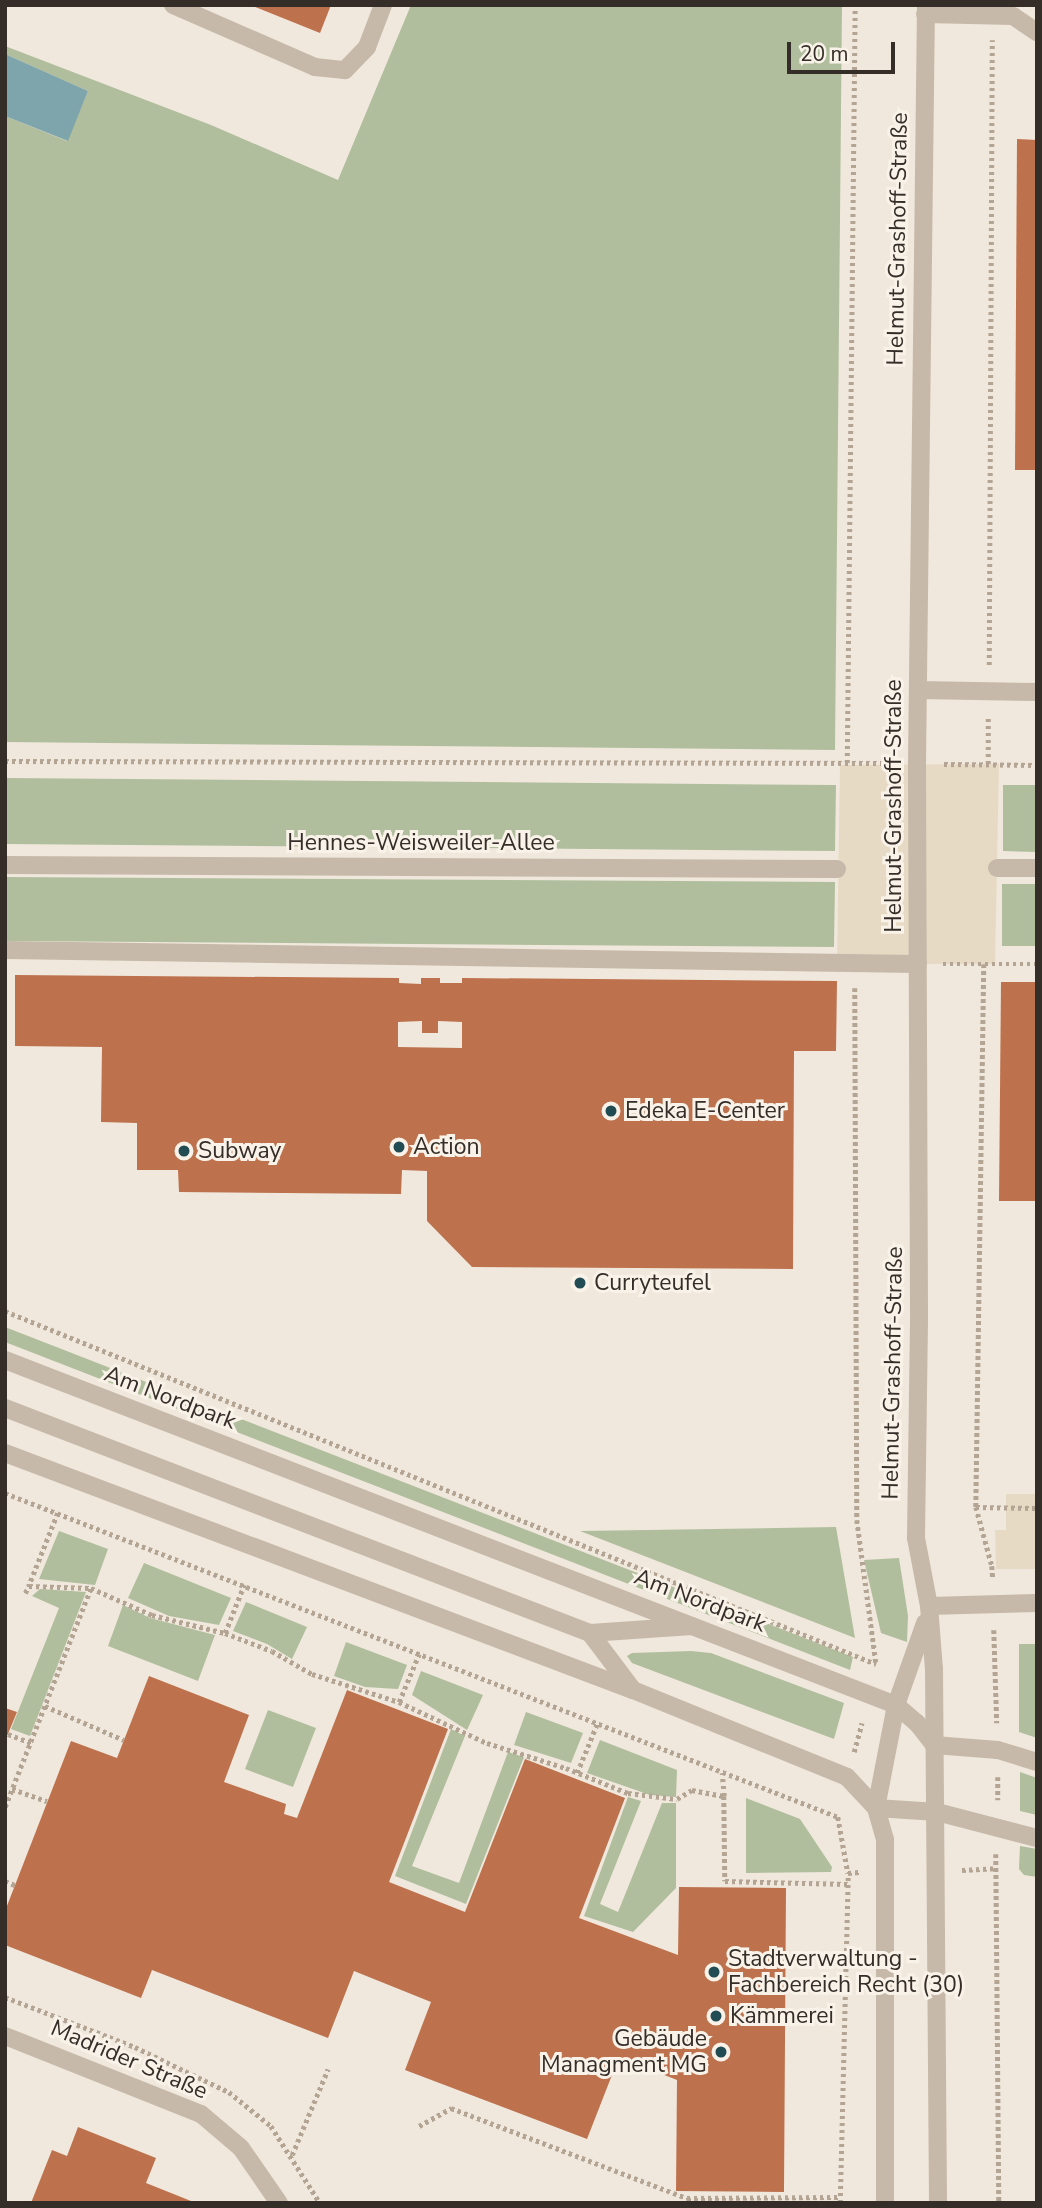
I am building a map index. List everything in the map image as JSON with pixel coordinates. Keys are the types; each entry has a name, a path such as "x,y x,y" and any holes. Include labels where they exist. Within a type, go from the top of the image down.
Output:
{"street":[{"path":"173,5 315,67 345,70 367,47 383,5"},
{"path":"925,10 1013,16 1037,32"},
{"name":"Helmut-Grashoff-Straße","path":"925,10 917,764 919,1322 916,1538 929,1606 934,1669 934,1745"},
{"path":"918,690 1037,691"},
{"name":"Hennes-Weisweiler-Allee","path":"5,865 837,869"},
{"path":"997,868 1037,868"},
{"path":"5,950 918,964"},
{"name":"Am Nordpark","path":"5,1360 870,1694 896,1705 917,1723 934,1745"},
{"path":"5,1408 590,1633 699,1626"},
{"path":"5,1453 633,1690 847,1777 876,1808 885,1840 885,2203"},
{"path":"929,1606 1037,1603"},
{"name":"Helmut-Grashoff-Straße","path":"876,1808 896,1705 922,1638 929,1606"},
{"path":"590,1633 633,1690"},
{"path":"938,2203 937,1812 934,1745 998,1750 1037,1762"},
{"path":"876,1808 937,1812 1037,1838"},
{"name":"Madrider Straße","path":"5,2036 201,2115 246,2153 279,2203"}],"path":[{"path":"847,763 855,5"},
{"path":"988,764 992,16"},
{"path":"5,761 1037,765"},
{"path":"419,2126 451,2108 687,2201 840,2200 848,1873 838,1817 876,1664 857,1520 855,964"},
{"path":"918,964 1037,964"},
{"path":"984,964 976,1507 992,1566 999,1830 995,1868 999,2203"},
{"path":"5,1311 876,1664"},
{"path":"5,1493 838,1817"},
{"path":"976,1507 1037,1508"},
{"path":"25,1594 58,1513"},
{"path":"225,1633 244,1585"},
{"path":"29,1586 91,1588 152,1615 225,1633 272,1651 312,1674 399,1702 487,1743 628,1793 652,1799 677,1799 692,1790 724,1796"},
{"path":"5,1807 91,1588"},
{"path":"399,1702 419,1654"},
{"path":"45,1706 124,1741"},
{"path":"577,1773 597,1724"},
{"path":"8,1734 31,1743"},
{"path":"722,1773 724,1881 848,1884"},
{"path":"12,1789 47,1801"},
{"path":"848,1873 887,1868"},
{"path":"937,1872 995,1868"},
{"path":"5,1881 15,1885"},
{"path":"292,2155 328,2069"}],"green space":[{"path":"411,5 842,5 835,750 5,742 5,116 67,141 88,91 5,54 5,46 211,125 338,180"},
{"path":"5,778 836,785 835,851 5,844"},
{"path":"1003,785 1037,785 1037,852 1003,851"},
{"path":"5,877 835,882 834,947 5,941"},
{"path":"1002,884 1037,884 1037,946 1002,946"},
{"path":"5,1327 853,1657 850,1670 5,1342"},
{"path":"836,1527 855,1638 580,1531"},
{"path":"59,1531 108,1549 95,1585 39,1579"},
{"path":"899,1558 908,1616 907,1642 881,1633 864,1560"},
{"path":"144,1563 231,1598 219,1625 169,1616 128,1598"},
{"path":"40,1589 86,1592 30,1736 11,1729 59,1608 32,1596"},
{"path":"246,1602 307,1627 292,1659 267,1644 233,1631"},
{"path":"123,1605 150,1618 215,1635 198,1681 108,1646"},
{"path":"346,1642 407,1665 398,1689 365,1687 334,1676"},
{"path":"1019,1644 1037,1644 1037,1738 1019,1732"},
{"path":"632,1653 711,1653 844,1703 834,1739 632,1663 627,1656"},
{"path":"421,1671 483,1695 467,1730 412,1695"},
{"path":"268,1710 316,1728 293,1787 245,1769"},
{"path":"526,1712 583,1733 571,1763 514,1745"},
{"path":"451,1729 465,1736 412,1866 459,1883 508,1752 524,1757 466,1904 395,1876"},
{"path":"600,1740 677,1770 676,1797 650,1795 587,1773"},
{"path":"1020,1772 1037,1778 1037,1815 1020,1811"},
{"path":"628,1797 641,1801 600,1904 618,1912 662,1803 676,1803 676,1888 633,1932 584,1916"},
{"path":"746,1798 800,1819 832,1867 831,1872 746,1873"},
{"path":"1020,1846 1037,1849 1037,1877 1024,1875 1019,1869"}],"shaded area":[{"path":"999,764 995,964 837,964 840,765"},
{"path":"1006,1494 1037,1494 1037,1569 996,1569 995,1530 1006,1530"}],"water":[{"path":"5,54 88,91 68,141 5,116"}],"building":[{"path":"250,5 331,5 320,33"},
{"path":"1017,139 1037,140 1037,470 1015,470"},
{"path":"15,975 399,978 399,983 421,984 421,978 440,978 440,983 462,983 462,978 837,981 836,1051 794,1051 793,1269 472,1267 427,1221 427,1171 402,1170 401,1194 179,1192 178,1170 137,1170 137,1123 101,1122 102,1047 15,1046","holes":["422,1021 422,1033 438,1033 438,1021 462,1022 462,1048 398,1047 398,1022"]},
{"path":"1001,982 1037,982 1037,1201 999,1201"},
{"path":"149,1676 249,1715 224,1782 286,1804 284,1814 297,1818 347,1690 448,1729 389,1882 465,1912 525,1759 625,1798 579,1918 678,1955 679,1887 786,1888 784,2192 676,2191 677,2080 619,2057 587,2139 405,2070 431,2002 354,1971 328,2038 152,1970 141,1998 5,1945 5,1911 71,1741 117,1758"},
{"path":"5,1708 17,1712 5,1741"},
{"path":"78,2127 156,2158 146,2183 196,2203 31,2203 52,2150 67,2156"}],"place":[{"name":"Edeka E-Center","path":"611,1111"},
{"name":"Action","path":"399,1147"},
{"name":"Subway","path":"184,1151"},
{"name":"Curryteufel","path":"580,1283"},
{"name":"Stadtverwaltung - Fachbereich Recht (30)","path":"714,1972"},
{"name":"Kämmerei","path":"716,2016"},
{"name":"Gebäude Managment MG","path":"721,2052"}]}
